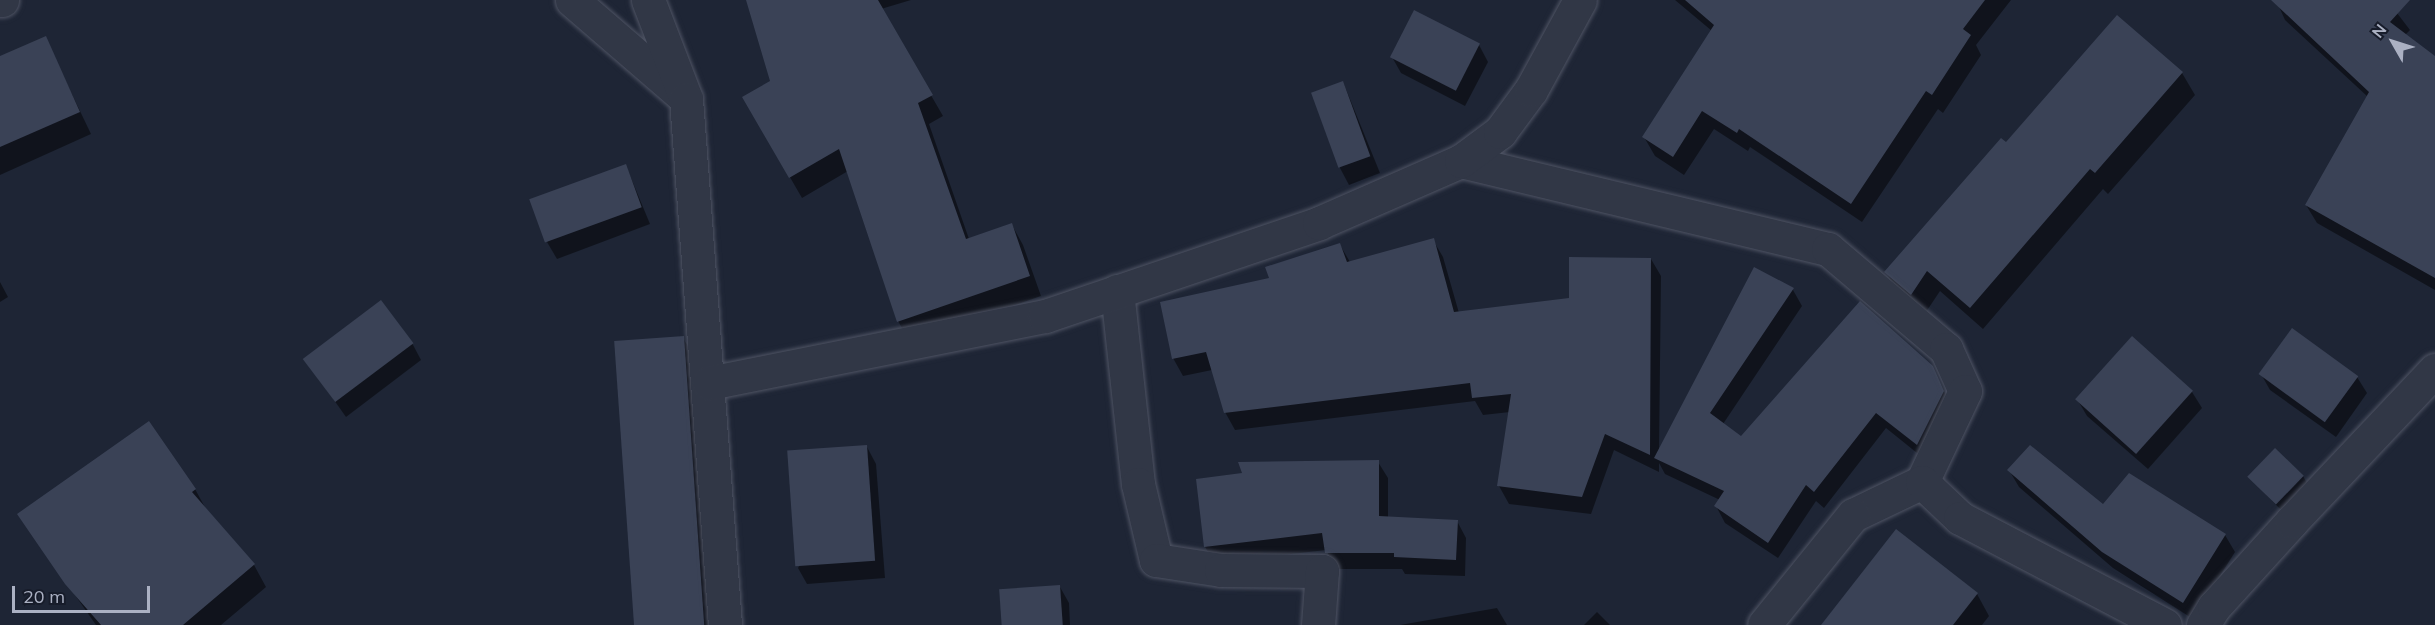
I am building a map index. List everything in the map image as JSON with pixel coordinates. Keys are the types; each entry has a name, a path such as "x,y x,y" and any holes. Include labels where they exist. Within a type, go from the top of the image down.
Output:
{"street":[{"path":"572,0 686,99"},
{"path":"648,0 686,99 709,383 725,625"},
{"path":"709,383 1034,318 1319,223 1461,161 1500,132 1531,90 1580,0"},
{"path":"1461,161 1828,249 1946,349 1965,391 1922,482 1853,516 1764,625"},
{"path":"1117,291 1138,484 1156,560 1221,570 1322,571 1318,625"},
{"path":"2203,625 2214,607 2292,521 2435,370"},
{"path":"1922,482 1960,518 2165,625"}],"building":[{"path":"746,0 878,0 933,95 918,103 966,239 1012,223 1030,276 897,322 839,149 789,178 742,97 770,81"},
{"path":"1685,0 1985,0 1963,29 1971,35 1932,95 1926,91 1851,204 1739,129 1737,133 1702,111 1673,157 1642,137 1714,25"},
{"path":"2271,0 2410,0 2390,22 2435,56 2435,278 2305,205 2369,92"},
{"path":"1414,10 1480,44 1456,91 1390,57"},
{"path":"2117,15 2183,72 2095,173 2090,169 1970,308 1927,271 1911,295 1884,272 2001,138 2006,142"},
{"path":"46,36 80,112 0,147 0,56"},
{"path":"1343,81 1370,156 1338,168 1311,93"},
{"path":"626,164 642,207 545,242 529,199"},
{"path":"1434,238 1454,312 1569,298 1569,257 1651,258 1650,455 1605,434 1582,497 1497,486 1511,394 1472,398 1470,383 1224,413 1206,352 1172,359 1160,302 1269,278 1265,267 1340,243 1347,262"},
{"path":"1754,267 1794,288 1710,413 1741,436 1860,301 1933,366 1944,391 1917,445 1876,413 1814,492 1806,485 1768,543 1714,506 1724,491 1654,458"},
{"path":"381,300 413,343 335,402 303,359"},
{"path":"2292,328 2358,376 2325,422 2258,374"},
{"path":"684,336 704,625 634,625 614,341"},
{"path":"2132,336 2193,391 2136,454 2075,399"},
{"path":"149,421 196,489 192,492 255,564 183,625 101,625 65,584 17,514"},
{"path":"867,445 875,561 795,566 787,451"},
{"path":"2030,445 2103,504 2129,473 2226,534 2183,603 2102,552 2007,470"},
{"path":"2275,448 2304,476 2276,505 2247,477"},
{"path":"1379,460 1379,516 1458,520 1456,560 1394,557 1394,553 1325,553 1322,533 1204,547 1196,479 1242,473 1238,462"},
{"path":"1896,529 1978,593 1953,625 1821,625"},
{"path":"1060,585 1063,625 1002,625 999,589"}]}
